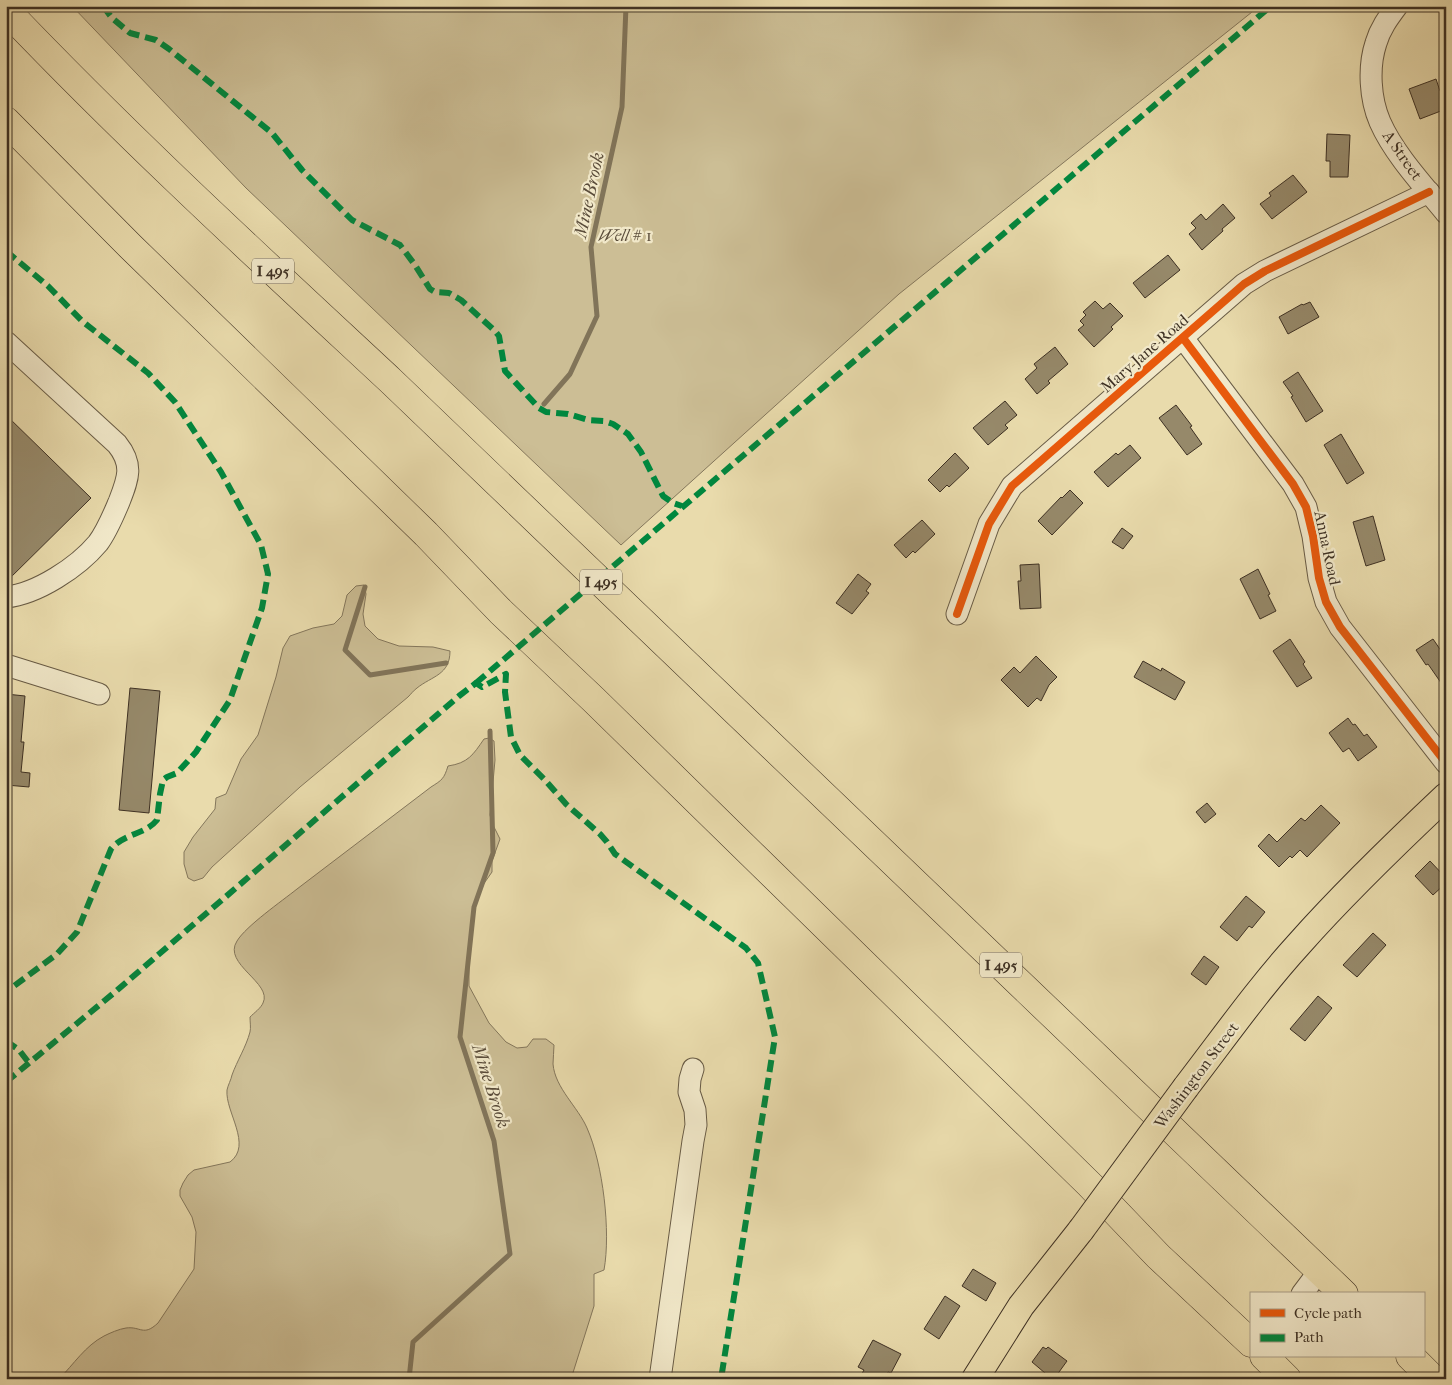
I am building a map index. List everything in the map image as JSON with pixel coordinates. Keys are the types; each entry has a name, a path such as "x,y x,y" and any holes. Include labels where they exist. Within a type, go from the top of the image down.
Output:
{"highway":[{"name":"I 495","path":"6,10 74,81 1342,1292"},
{"path":"6,121 123,239 420,528 501,612 594,700 1090,1185 1158,1256 1250,1342"},
{"path":"1266,1358 1287,1379"},
{"path":"1412,1358 1433,1379"}],"main road":[{"name":"Washington Street","path":"975,1379 1021,1306 1081,1230 1248,1007 1297,946 1396,842 1446,796"}],"street":[{"name":"A Street","path":"1397,6 1384,23 1376,43 1372,64 1375,105 1380,123 1390,141 1446,213"},
{"name":"Mary Jane Road","path":"957,614 989,524 1012,486 1244,284 1429,192"},
{"name":"Anna Road","path":"1183,338 1293,484 1306,507 1313,536 1318,578 1326,602 1340,627 1446,763"},
{"path":"6,342 117,444 126,457 128,470 124,490 113,515 94,547 78,562 43,585 24,594 6,597"},
{"path":"6,665 99,694"},
{"path":"660,1379 696,1125 695,1110 689,1092 692,1069"},
{"path":"1304,1292 1320,1270"}],"green space":[{"name":"Well # 1","path":"72,6 1251,6 1252,12 899,294 621,545 246,188"},
{"path":"364,585 366,594 363,614 365,626 378,639 399,646 433,647 450,651 444,670 416,689 300,787 212,867 203,878 194,881 188,878 184,864 184,852 215,809 216,798 226,794 241,759 258,735 283,648 290,636 313,628 334,624 342,616 347,595 356,586"},
{"path":"489,738 494,741 495,760 490,815 500,839 492,861 492,872 478,892 469,944 469,986 489,1023 506,1042 517,1048 527,1047 533,1039 546,1039 554,1045 553,1064 555,1073 562,1089 583,1120 593,1143 604,1198 607,1237 604,1270 594,1274 594,1306 571,1379 59,1379 85,1350 104,1336 126,1328 145,1330 158,1323 194,1269 196,1232 192,1217 180,1196 180,1190 188,1175 194,1170 230,1162 236,1155 239,1147 239,1138 227,1099 227,1090 248,1038 250,1017 262,1005 264,996 261,988 236,958 234,949 237,941 248,928 265,914 440,781 444,777 448,766 461,763 473,754 484,739"}],"building":[{"path":"1436,79 1440,91 1446,89 1446,109 1420,119 1409,89"},
{"path":"1327,134 1350,135 1348,177 1330,177 1330,161 1326,161"},
{"path":"1293,175 1307,192 1272,219 1260,204 1271,196 1269,193"},
{"path":"1223,204 1235,218 1202,250 1189,234 1196,228 1191,223 1201,214 1206,220"},
{"path":"1168,255 1180,270 1145,298 1133,283"},
{"path":"1095,301 1103,309 1110,303 1123,316 1111,327 1113,329 1094,347 1078,330 1084,325 1080,321 1086,315 1083,312"},
{"path":"1310,302 1319,317 1288,334 1279,317 1302,304"},
{"path":"1055,347 1068,364 1048,381 1050,383 1037,394 1025,379 1037,368 1034,364"},
{"path":"1298,372 1323,411 1306,422 1291,397 1293,396 1283,382"},
{"path":"1005,401 1017,415 1005,425 1008,428 988,445 973,428"},
{"path":"1176,405 1192,426 1190,427 1202,444 1187,455 1159,418"},
{"path":"6,415 91,498 6,582"},
{"path":"1341,434 1364,473 1347,484 1324,445"},
{"path":"1130,445 1141,458 1108,487 1094,472 1116,453 1118,455"},
{"path":"955,453 969,468 949,487 947,485 940,492 928,480"},
{"path":"1070,490 1083,503 1052,535 1038,521"},
{"path":"1373,516 1385,560 1366,566 1353,522"},
{"path":"922,520 935,534 915,553 913,551 906,558 894,545"},
{"path":"1122,528 1133,536 1123,549 1112,542"},
{"path":"1039,564 1041,608 1020,609 1018,581 1021,581 1020,565"},
{"path":"1258,569 1276,611 1260,619 1240,579"},
{"path":"858,574 871,584 866,591 869,593 852,614 836,603"},
{"path":"1290,639 1305,662 1303,664 1312,678 1297,687 1273,651"},
{"path":"1433,639 1446,658 1446,690 1416,650"},
{"path":"1036,656 1057,677 1049,685 1041,701 1037,698 1028,707 1001,680 1014,667 1020,673"},
{"path":"1143,661 1161,671 1162,668 1185,682 1175,700 1134,677"},
{"path":"130,688 160,691 149,813 119,810"},
{"path":"6,694 25,696 21,742 24,742 21,772 30,773 29,787 6,785"},
{"path":"1348,718 1364,736 1367,734 1377,747 1358,761 1349,748 1343,752 1329,733"},
{"path":"1207,803 1216,814 1205,823 1196,812"},
{"path":"1321,805 1340,823 1307,857 1300,850 1292,858 1290,856 1279,867 1258,846 1269,834 1277,842 1301,818 1305,821"},
{"path":"1430,861 1446,878 1446,883 1433,895 1415,876"},
{"path":"1246,896 1265,912 1252,928 1249,926 1237,941 1220,927"},
{"path":"1373,933 1386,945 1357,977 1343,965"},
{"path":"1204,956 1219,967 1206,985 1191,974"},
{"path":"1318,996 1332,1008 1305,1041 1290,1029"},
{"path":"973,1269 996,1283 986,1301 962,1286"},
{"path":"945,1296 960,1306 939,1339 924,1329"},
{"path":"873,1340 901,1354 891,1373 888,1372 885,1379 859,1379 864,1370 858,1367"},
{"path":"1043,1347 1046,1349 1048,1347 1067,1361 1054,1379 1032,1362"}],"waterway":[{"name":"Mine Brook","path":"544,404 570,374 597,316 591,247 622,107 626,6"},
{"name":"Mine Brook","path":"365,587 345,650 370,675 446,663"},
{"name":"Mine Brook","path":"409,1379 413,1342 510,1254 494,1141 460,1037 474,907 493,853 490,731"}],"marked path":[{"path":"103,6 112,18 130,33 156,40 169,49 272,133 302,170 352,220 400,245 430,289 435,292 449,293 461,300 495,331 499,336 505,371 539,408 546,412 604,421 613,424 628,434 641,452 663,496 673,503 682,506"},
{"path":"476,683 1271,6"},
{"path":"6,251 48,286 82,321 148,373 175,402 221,472 261,545 268,574 262,608 230,700 196,752 177,773 163,780 157,820 147,829 122,840 111,849 77,932 57,954 6,992"},
{"path":"6,1082 115,992 459,696 476,683 482,687 506,674 505,692 511,737 520,755 566,804 600,834 615,854 746,948 758,963 775,1037 721,1379"},
{"path":"6,1041 19,1050 29,1063"}],"cycle path":[{"path":"957,614 989,524 1012,486 1244,284 1265,271 1429,192"},
{"path":"1183,338 1293,484 1306,507 1313,536 1319,578 1326,602 1340,627 1446,763"}]}
